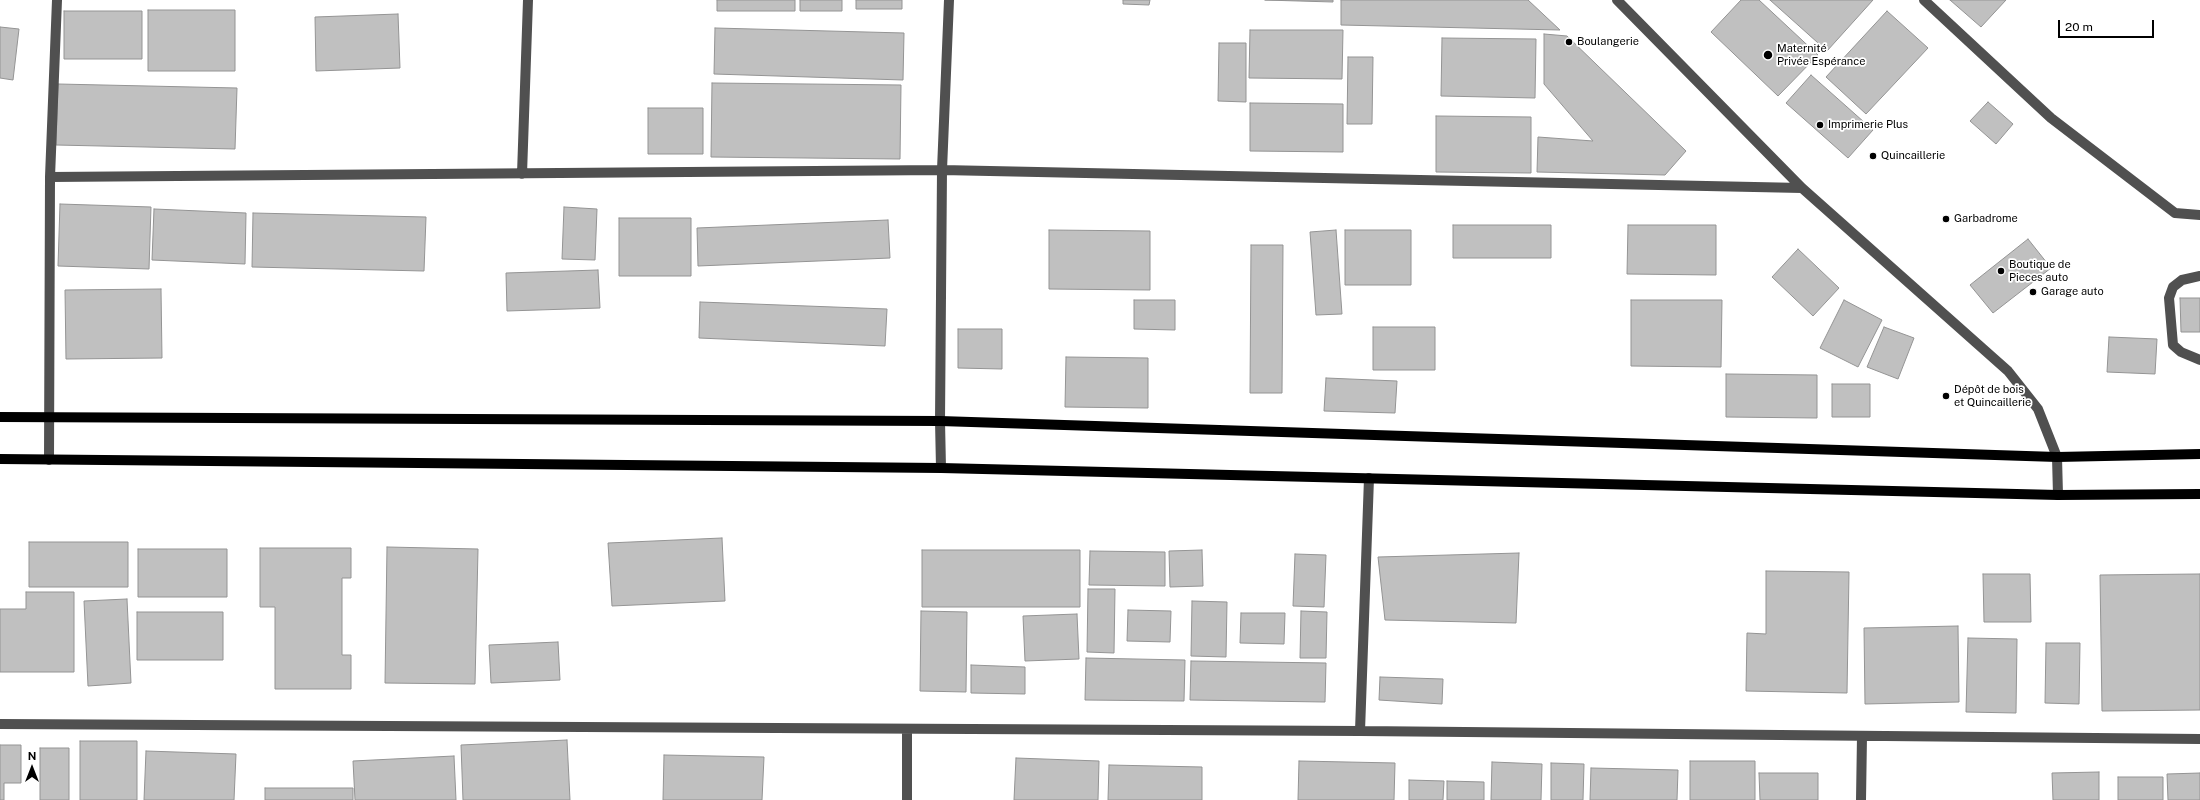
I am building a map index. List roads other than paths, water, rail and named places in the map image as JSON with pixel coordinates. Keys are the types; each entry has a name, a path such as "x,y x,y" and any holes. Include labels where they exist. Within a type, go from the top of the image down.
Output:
{"main road":[{"path":"0,417 940,421 2057,457 2200,454"},
{"path":"0,459 941,468 2058,495 2200,494"}],"street":[{"path":"49,460 50,177 57,0"},
{"path":"522,174 528,0"},
{"path":"941,468 942,170 949,0"},
{"path":"1617,0 1802,188 2008,371 2038,409 2057,457 2058,495"},
{"path":"1924,0 2051,118 2175,213 2200,215"},
{"path":"50,177 942,170 1802,188"},
{"path":"2200,276 2182,280 2173,287 2169,298 2173,345 2181,352 2200,360"},
{"path":"1360,731 1369,478"},
{"path":"0,724 1360,731 2200,739"},
{"path":"907,729 907,800"},
{"path":"1861,800 1862,736"}],"place":[{"name":"Boulangerie","path":"1569,42"},
{"name":"Maternité Privée Espérance","path":"1768,55"},
{"name":"Imprimerie Plus","path":"1820,125"},
{"name":"Quincaillerie","path":"1873,156"},
{"name":"Garbadrome","path":"1946,219"},
{"name":"Boutique de Pieces auto","path":"2001,271"},
{"name":"Garage auto","path":"2033,292"},
{"name":"Dépôt de bois et Quincaillerie","path":"1946,396"}]}
